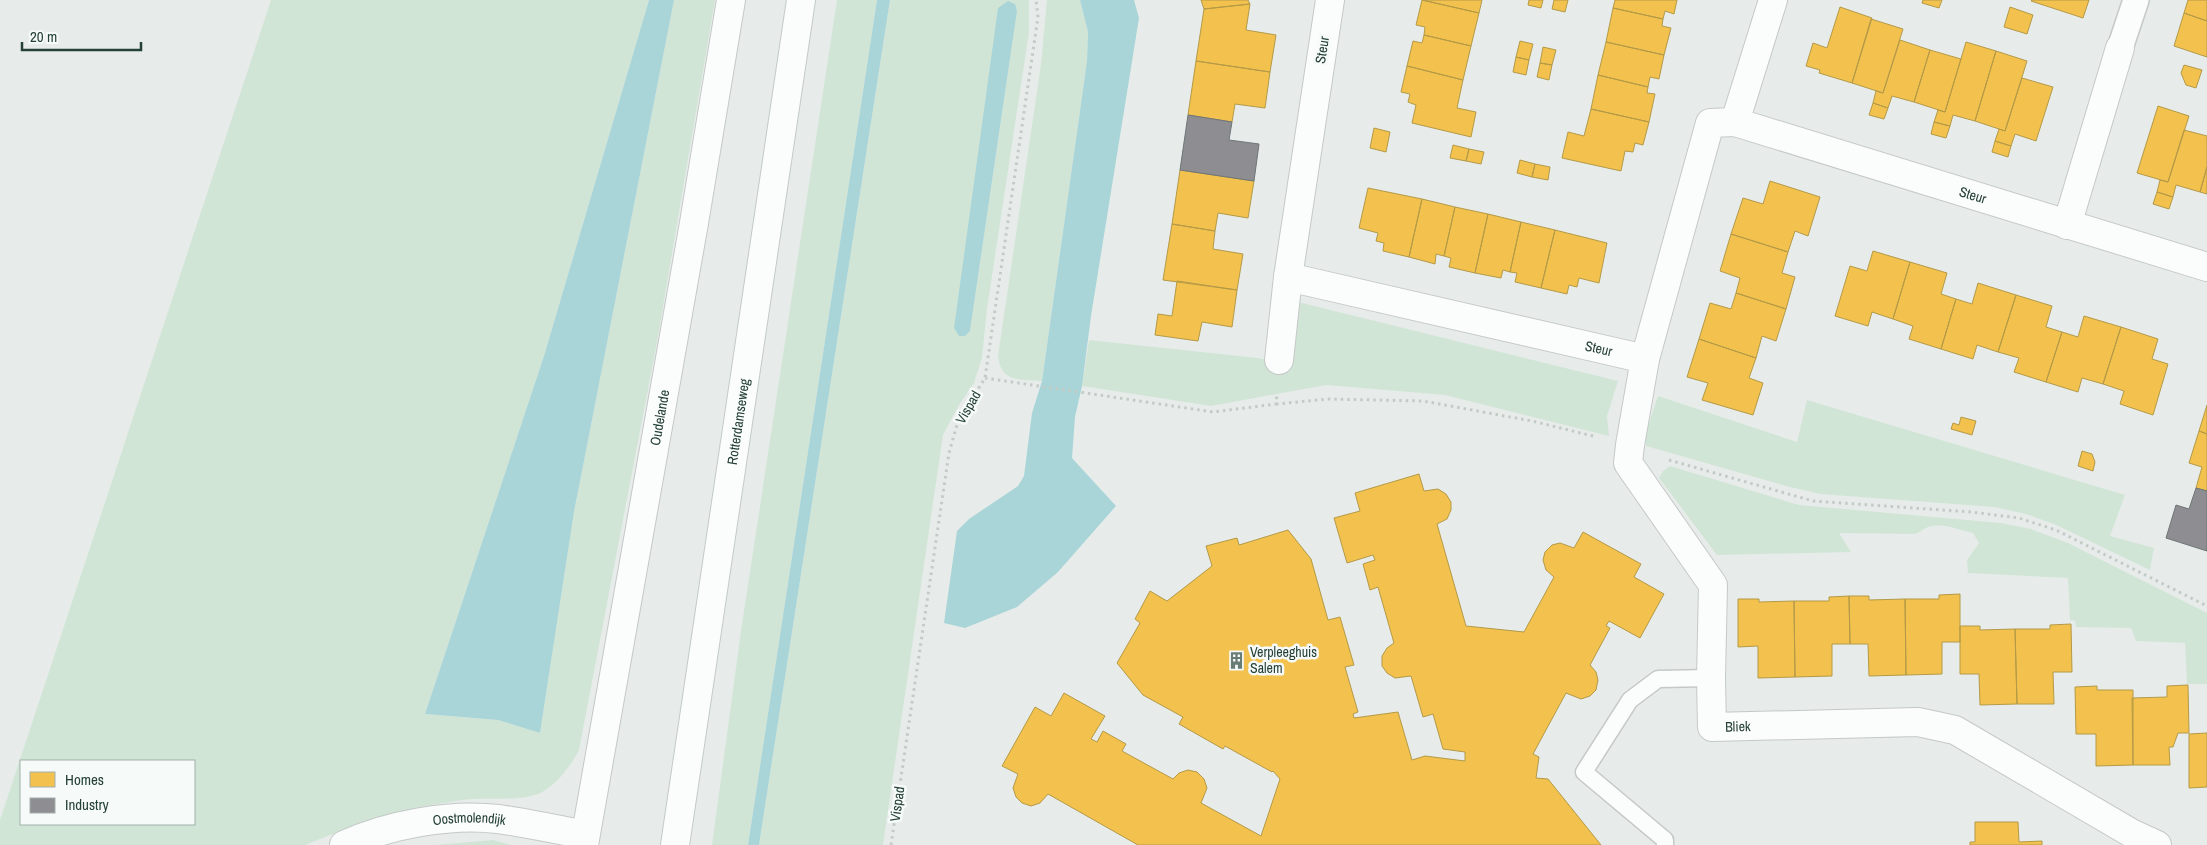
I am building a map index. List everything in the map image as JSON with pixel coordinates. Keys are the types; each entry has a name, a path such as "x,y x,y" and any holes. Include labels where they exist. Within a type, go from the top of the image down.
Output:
{"street":[{"name":"Oudelande","path":"585,840 694,223 731,0"},
{"name":"Rotterdamseweg","path":"675,845 801,0"},
{"name":"Steur","path":"1279,360 1288,277 1330,0"},
{"path":"1736,122 1773,0"},
{"path":"2067,225 2136,0"},
{"name":"Steur","path":"1288,277 1646,359 1710,123 1736,122 2207,267"},
{"name":"Bliek","path":"1646,359 1628,463 1713,585 1712,728 1918,722 1955,730 2139,841"},
{"name":"Oostmolendijk","path":"344,845 362,837 431,819 496,818 585,840"}],"lane":[{"path":"1665,845 1665,840 1584,772 1630,700 1637,694 1658,679 1711,678"}],"path":[{"name":"Vispad","path":"891,845 950,453 958,421 985,378 1038,18 1036,0"},
{"path":"1276,404 1279,360"},
{"path":"985,378 1213,412 1328,399 1423,401 1532,421 1630,445 1672,461 1813,501 1971,512 2019,518 2056,530 2207,606"}],"green space":[{"path":"271,0 649,0 544,356 425,714 498,720 540,733 574,512 674,0 715,0 657,342 579,750 572,763 562,775 544,791 531,796 466,799 425,806 373,820 305,845 0,845 0,820"},
{"path":"837,0 877,0 748,845 712,845 741,631"},
{"path":"890,0 1029,0 1029,32 987,309 982,358 974,383 959,405 943,435 883,845 759,845","holes":["1017,11 970,331 965,335"]},
{"path":"1047,0 1080,0 1088,32 1087,61 1042,381 1013,378 1007,375 1000,365 998,356 1041,64"},
{"path":"1298,302 1618,381 1607,416 1609,436 1445,395 1326,385 1211,406 1082,386 1089,340 1258,358 1289,364"},
{"path":"1658,396 1797,442 1807,400 2125,495 2110,536 2154,548 2150,570 2054,524 2026,514 1994,507 1820,494 1646,446 1646,432"},
{"path":"1670,466 1799,505 2001,523 2031,529 2068,543 2207,613 2207,684 2187,684 2185,643 2136,641 2131,628 2076,627 2075,621 2070,620 2068,578 1968,573 1967,560 1979,543 1973,533 1957,528 1939,525 1928,527 1914,534 1839,533 1851,552 1717,555 1659,478 1663,471"},
{"path":"493,840 511,845 436,845"}],"water":[{"path":"649,0 674,0 574,512 540,733 498,720 425,714 544,356"},
{"path":"877,0 890,0 759,845 748,845"},
{"path":"1080,0 1134,0 1139,18 1091,316 1082,386 1075,417 1072,458 1116,506 1058,572 1017,607 965,628 944,623 957,531 969,519 1018,486 1024,476 1032,413 1042,381 1087,61 1088,32"},
{"path":"1008,1 1015,4 1017,11 970,331 965,336 959,336 954,328 998,8"}],"building: Homes":[{"path":"1201,0 1248,0 1250,4 1204,9"},
{"path":"1422,0 1482,0 1479,13"},
{"path":"1422,0 1479,13 1471,46 1424,35 1425,27 1416,25"},
{"path":"1529,0 1543,0 1541,8 1528,5"},
{"path":"1554,0 1568,0 1565,12 1552,9"},
{"path":"1615,0 1677,0 1674,14 1665,11 1663,19 1613,8"},
{"path":"1923,0 1942,0 1939,8 1922,3"},
{"path":"2032,0 2089,0 2083,18"},
{"path":"2188,0 2207,0 2207,21 2184,13"},
{"path":"1250,4 1246,30 1276,35 1270,72 1196,61 1204,9"},
{"path":"1840,7 1872,18 1852,83 1819,73 1820,70 1806,66 1813,43 1827,48"},
{"path":"2010,7 2033,15 2027,34 2004,27"},
{"path":"1613,8 1663,19 1662,26 1671,28 1664,55 1606,42"},
{"path":"2184,13 2207,21 2207,57 2174,46"},
{"path":"1871,19 1903,29 1883,93 1852,83"},
{"path":"1424,35 1471,46 1463,80 1407,66 1413,41 1422,43"},
{"path":"1900,40 1930,50 1914,102 1892,96 1888,108 1873,103 1876,91 1883,93"},
{"path":"1520,41 1533,44 1529,60 1516,57"},
{"path":"1606,42 1664,55 1659,79 1650,77 1648,87 1598,75"},
{"path":"1966,42 1996,51 1975,121 1953,115 1950,126 1934,122 1938,110 1945,112"},
{"path":"1543,47 1556,50 1552,65 1540,63"},
{"path":"1930,50 1961,59 1945,112 1914,102"},
{"path":"1996,51 2027,61 2005,131 1975,121"},
{"path":"1516,57 1529,60 1526,75 1513,72"},
{"path":"1196,61 1270,72 1265,108 1235,104 1232,122 1188,115"},
{"path":"1540,63 1552,65 1549,80 1537,77"},
{"path":"2184,65 2202,70 2196,88 2186,85 2181,73"},
{"path":"1407,66 1463,80 1457,108 1476,112 1471,137 1412,123 1416,105 1408,102 1410,94 1401,92"},
{"path":"1598,75 1648,87 1647,93 1655,94 1649,122 1591,109"},
{"path":"2022,78 2053,87 2036,141 2015,134 2011,146 1995,141 1999,129 2005,131"},
{"path":"1873,103 1888,108 1884,119 1869,115"},
{"path":"2158,106 2189,116 2168,182 2137,173"},
{"path":"1591,109 1649,122 1643,145 1635,143 1633,152 1625,151 1621,171 1562,158 1568,132 1584,136"},
{"path":"1934,122 1950,126 1946,138 1931,134"},
{"path":"1374,128 1390,132 1386,152 1370,148"},
{"path":"2184,130 2207,136 2207,167 2200,192 2176,185 2173,197 2157,192 2160,180 2168,182"},
{"path":"1995,141 2011,146 2008,157 1992,152"},
{"path":"1453,145 1469,149 1466,161 1450,158"},
{"path":"1469,149 1484,152 1481,164 1466,161"},
{"path":"1520,160 1535,164 1532,177 1517,173"},
{"path":"1535,164 1550,167 1548,180 1532,177"},
{"path":"2207,167 2207,194 2200,192"},
{"path":"1180,170 1254,181 1248,218 1218,213 1215,231 1172,224"},
{"path":"1770,181 1820,197 1808,236 1795,231 1788,252 1731,234 1743,198 1763,204"},
{"path":"1368,188 1422,199 1409,257 1383,251 1384,243 1376,241 1378,233 1359,228"},
{"path":"2157,192 2173,197 2169,209 2153,204"},
{"path":"1422,199 1455,207 1444,256 1436,254 1435,264 1409,257"},
{"path":"1455,207 1488,214 1475,273 1449,267 1451,258 1444,256"},
{"path":"1488,214 1521,222 1510,272 1503,270 1501,278 1475,273"},
{"path":"1521,222 1555,230 1541,288 1515,282 1517,273 1510,272"},
{"path":"1172,224 1215,231 1213,249 1243,254 1237,290 1163,280"},
{"path":"1555,230 1607,243 1599,283 1579,278 1577,287 1569,285 1567,294 1541,288"},
{"path":"1731,234 1788,252 1782,273 1795,277 1786,309 1736,293 1740,278 1720,271"},
{"path":"1873,251 1910,262 1893,319 1872,312 1868,326 1835,316 1850,266 1867,271"},
{"path":"1910,262 1947,273 1941,294 1956,299 1941,349 1909,339 1913,326 1893,319"},
{"path":"1177,281 1237,290 1232,327 1202,322 1198,341 1155,335 1158,314 1172,316"},
{"path":"1978,283 2016,295 1998,352 1977,345 1973,359 1941,349 1956,299 1972,304"},
{"path":"1736,293 1786,309 1776,341 1762,336 1756,358 1699,339 1710,303 1731,309"},
{"path":"2016,295 2052,306 2046,327 2062,332 2046,382 2014,372 2019,358 1998,352"},
{"path":"2084,316 2121,327 2103,384 2082,378 2078,392 2046,382 2062,332 2078,337"},
{"path":"2121,327 2158,339 2152,359 2168,364 2153,415 2120,404 2124,391 2103,384"},
{"path":"1699,339 1756,358 1749,378 1763,383 1753,415 1702,400 1708,383 1687,377"},
{"path":"2207,405 2207,434 2199,431"},
{"path":"1961,417 1976,421 1972,435 1951,429 1953,423 1959,425"},
{"path":"2199,431 2207,434 2207,491 2196,488 2202,467 2189,463"},
{"path":"2082,451 2092,454 2095,462 2093,471 2078,466"},
{"name":"Verpleeghuis Salem","path":"1419,474 1424,491 1438,489 1446,494 1451,502 1451,510 1447,519 1437,524 1466,626 1524,632 1554,577 1546,570 1543,560 1545,552 1552,545 1560,543 1574,548 1583,532 1641,564 1634,577 1664,594 1640,638 1609,621 1606,626 1610,628 1590,665 1596,672 1598,680 1596,690 1590,696 1581,699 1566,693 1533,754 1539,757 1536,778 1548,779 1601,845 1138,845 1048,794 1040,803 1031,806 1022,803 1016,797 1013,788 1018,774 1002,766 1035,707 1051,716 1064,693 1105,716 1091,739 1097,742 1103,731 1126,744 1122,751 1173,779 1179,773 1188,770 1197,772 1204,779 1207,788 1201,803 1261,836 1280,779 1273,771 1225,746 1223,749 1179,724 1183,717 1143,695 1117,663 1140,623 1135,619 1150,591 1167,601 1212,566 1206,546 1237,538 1239,545 1288,530 1311,559 1328,620 1340,617 1354,665 1345,667 1358,712 1353,714 1354,718 1398,712 1412,760 1425,756 1465,761 1465,752 1443,749 1433,714 1423,717 1411,676 1395,678 1387,673 1382,666 1382,656 1387,648 1394,643 1378,587 1370,590 1363,564 1375,560 1373,555 1347,563 1334,518 1360,511 1355,493"},
{"path":"1960,594 1960,642 1942,642 1942,674 1906,675 1905,599 1939,599 1939,595"},
{"path":"1849,596 1869,596 1869,600 1905,599 1906,675 1869,676 1868,644 1850,644"},
{"path":"1849,596 1850,644 1832,644 1832,676 1795,677 1794,601 1829,601 1829,597"},
{"path":"1738,599 1759,599 1759,602 1794,601 1795,677 1758,678 1758,646 1738,647"},
{"path":"2071,624 2072,672 2053,672 2054,704 2017,704 2015,629 2050,629 2050,625"},
{"path":"1960,626 1980,626 1980,630 2015,629 2017,704 1980,705 1979,674 1960,674"},
{"path":"2188,685 2189,733 2178,733 2173,747 2169,747 2170,765 2133,765 2132,698 2167,697 2167,686"},
{"path":"2097,686 2097,690 2133,690 2133,765 2096,766 2096,734 2076,734 2075,687"},
{"path":"2207,733 2207,787 2189,788 2189,734"},
{"path":"1975,822 2018,822 2019,842 2042,841 2042,845 1970,845 1970,842 1975,842"}],"building: Industry":[{"path":"1188,115 1232,122 1229,140 1259,144 1254,181 1180,170"},
{"path":"2196,488 2207,491 2207,551 2166,538 2176,505 2189,509"}],"place":[{"name":"Verpleeghuis Salem","path":"1236,660"}]}
